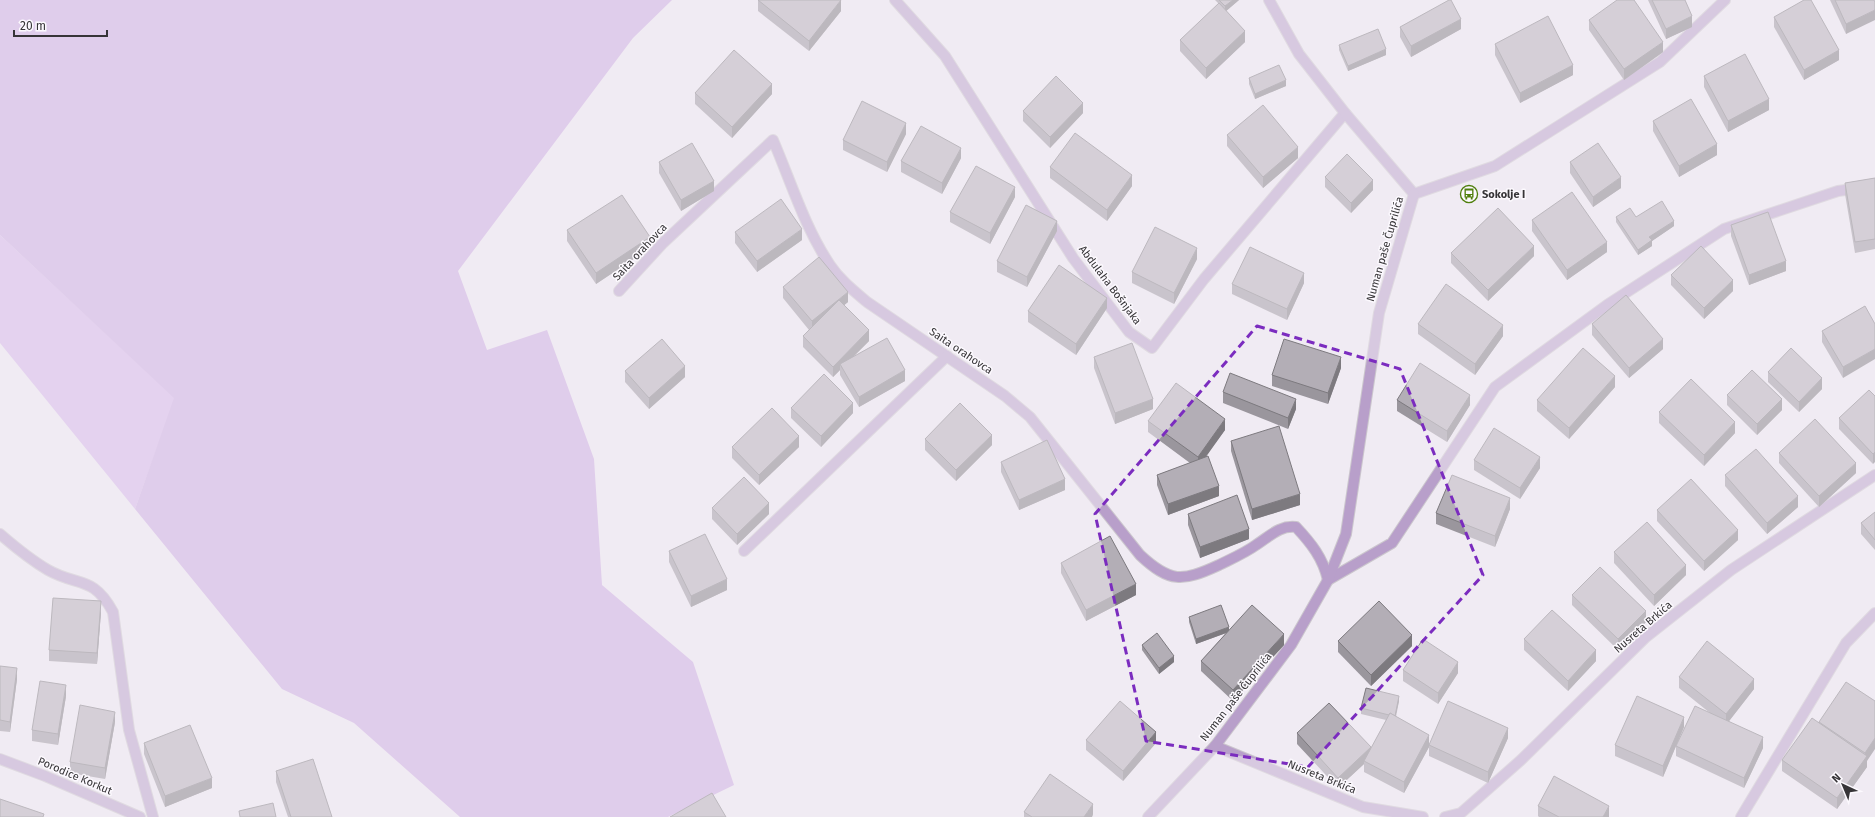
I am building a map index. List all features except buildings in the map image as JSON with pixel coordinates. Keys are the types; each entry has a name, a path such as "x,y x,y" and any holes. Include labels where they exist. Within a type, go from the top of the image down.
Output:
{"street":[{"name":"Abdulaha Bošnjaka","path":"895,0 945,56 1074,258 1129,332 1152,348 1204,279 1344,113"},
{"path":"1269,0 1299,54 1344,113 1414,194"},
{"name":"Numan paše Čuprilića","path":"1148,817 1215,746 1292,645 1328,580 1346,534 1379,313 1414,194 1495,166 1502,162 1660,62 1726,0"},
{"name":"Saita orahovca","path":"619,291 663,243 773,140 810,228 830,266 848,286 867,302 1005,396 1030,417 1140,555 1154,569 1168,576 1184,578 1204,572 1251,549 1287,526 1296,526 1315,548 1326,571 1328,580"},
{"path":"1328,580 1392,543 1495,388 1607,305 1724,229 1838,191 1875,186"},
{"path":"744,551 947,356"},
{"name":"Nusreta Brkića","path":"1445,817 1461,813 1515,766 1646,637 1731,570 1875,475"},
{"path":"0,534 26,556 49,571 89,584 105,597 113,612 129,730 153,817"},
{"path":"1741,817 1846,643 1875,613"},
{"name":"Nusreta Brkića","path":"1215,746 1363,807 1423,817"},
{"name":"Porodice Korkut","path":"0,759 45,776 140,817"}],"highlighted area":[{"path":"1257,326 1400,369 1483,575 1308,767 1146,741 1095,514"}],"shaded area":[{"path":"0,0 672,0 633,38 458,271 487,350 547,330 594,459 602,585 693,662 734,785 668,817 460,817 354,723 282,689 135,509 174,398 0,235"},
{"path":"0,235 175,398 135,509 0,343"}],"place":[{"name":"Sokolje I","path":"1469,194"}]}
